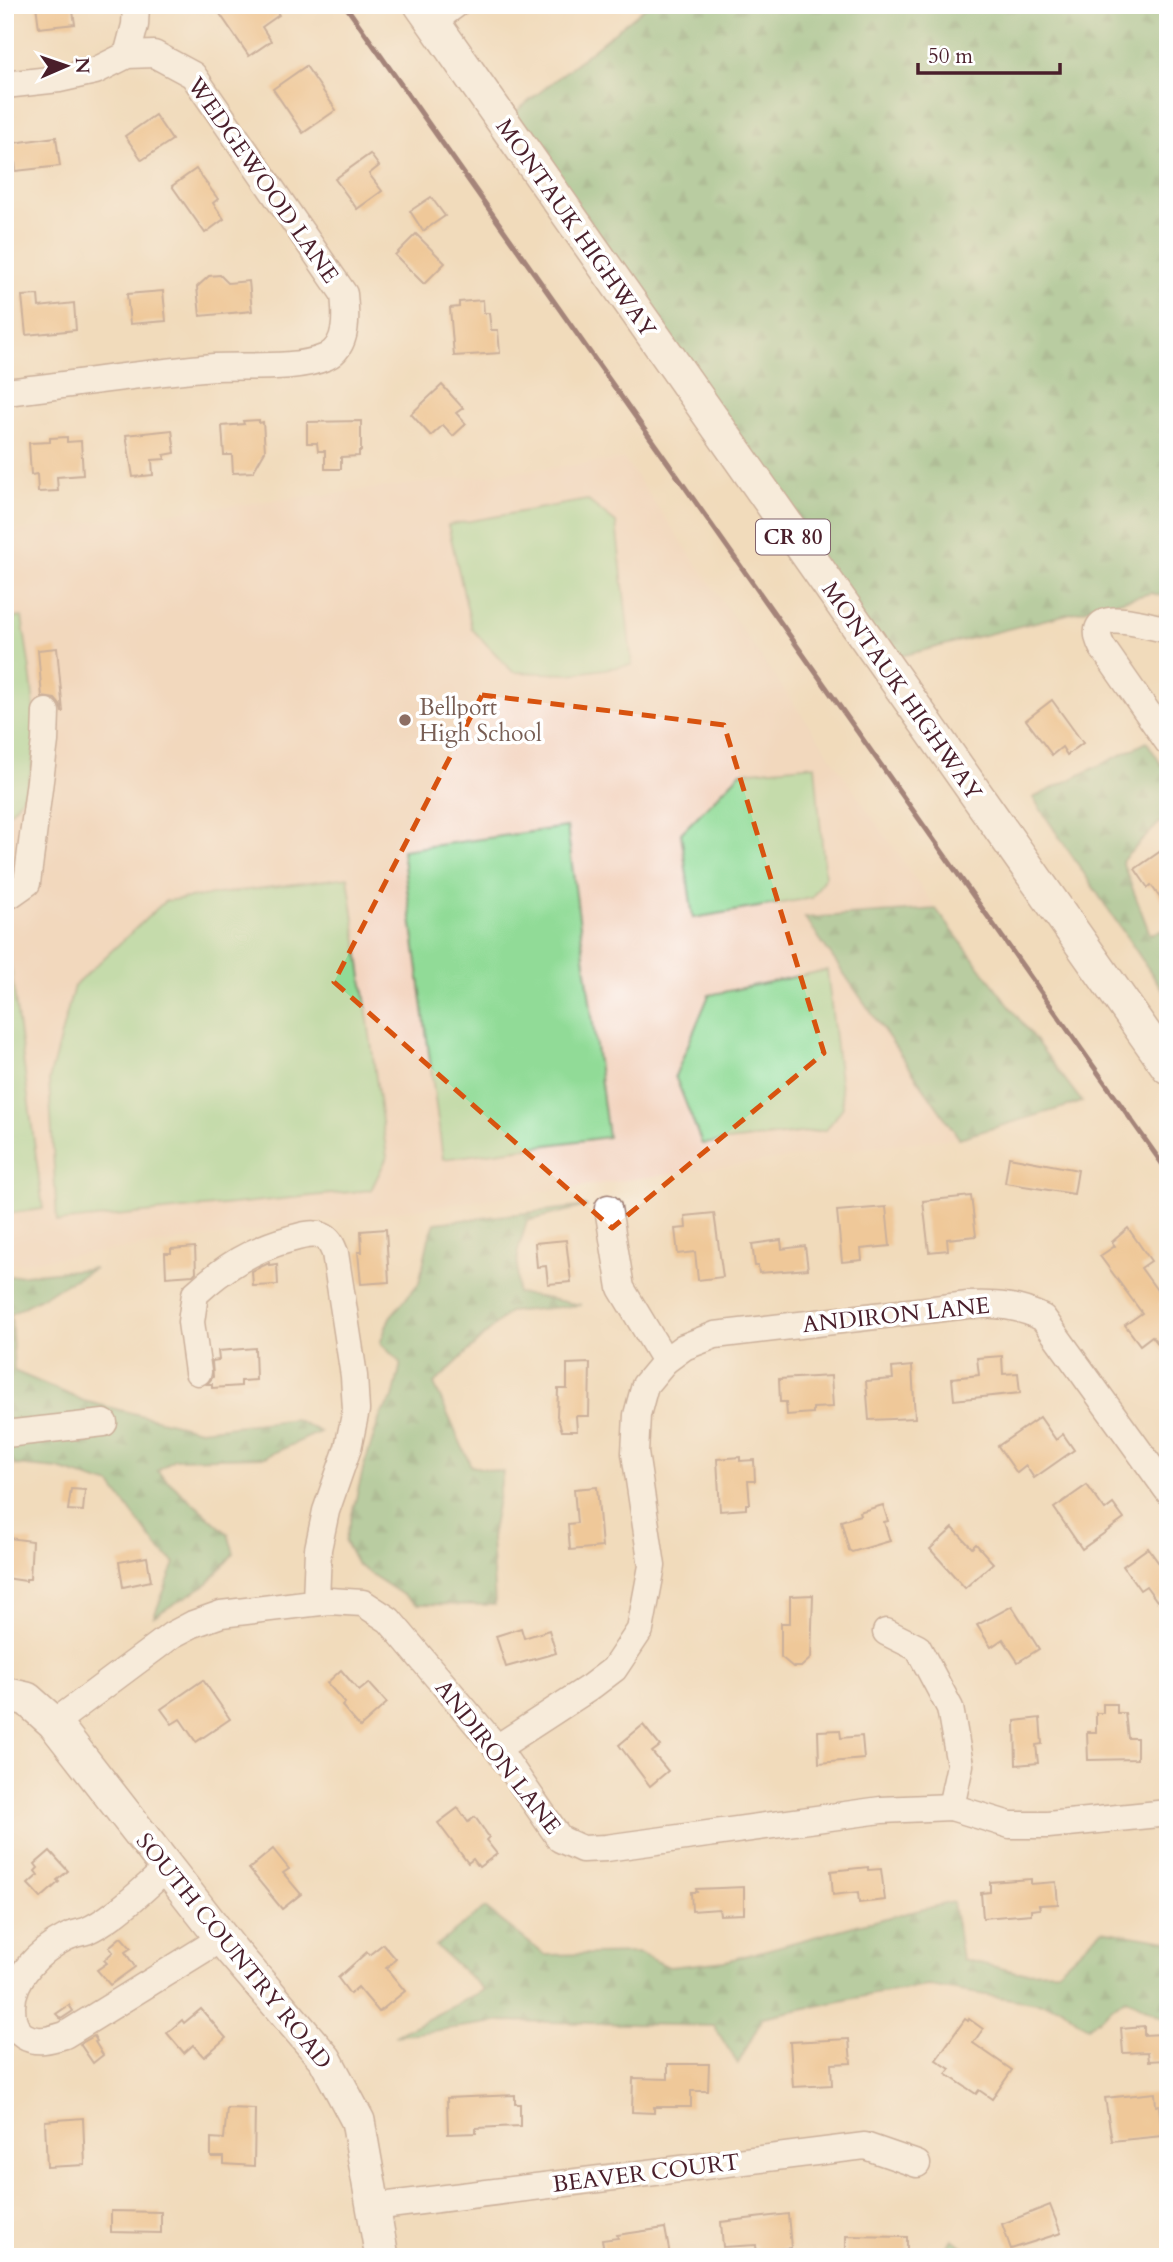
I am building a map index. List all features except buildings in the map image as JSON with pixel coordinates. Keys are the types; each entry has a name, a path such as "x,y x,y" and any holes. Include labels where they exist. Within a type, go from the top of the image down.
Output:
{"main road":[{"name":"MONTAUK HIGHWAY","path":"436,11 1168,1067"},
{"name":"SOUTH COUNTRY ROAD","path":"5,1694 27,1699 54,1723 222,1938 325,2059 358,2121 382,2257"}],"street":[{"path":"5,85 59,79 95,71 127,55 135,25 136,5"},
{"name":"WEDGEWOOD LANE","path":"5,392 214,368 300,363 328,356 340,341 347,321 344,294 193,75 154,54 127,55"},
{"path":"1167,630 1136,622 1113,620 1098,627 1096,636 1168,742"},
{"path":"5,896 27,883 45,741 46,712"},
{"path":"497,1748 614,1670 640,1630 652,1566 635,1453 637,1415 646,1385 665,1361 621,1287 608,1208"},
{"path":"198,1372 191,1322 195,1294 228,1266 269,1244 304,1234 321,1235 330,1241 335,1253 355,1376 356,1410 348,1448 326,1511 318,1549 316,1602"},
{"name":"ANDIRON LANE","path":"665,1361 684,1347 715,1335 968,1305 997,1304 1024,1308 1043,1318 1168,1492"},
{"path":"5,1434 104,1423"},
{"name":"ANDIRON LANE","path":"54,1723 172,1635 193,1624 221,1614 316,1602 363,1603 389,1620 497,1748 560,1839 582,1849 606,1848 881,1810 951,1807 1010,1825 1048,1825 1168,1813"},
{"path":"886,1632 918,1648 950,1708 960,1765 951,1807"},
{"path":"167,1868 113,1914 89,1930 66,1937 41,1955 23,1973 13,1993 12,2010 13,2023 22,2035 35,2040 49,2040 65,2035 222,1938"},
{"name":"BEAVER COURT","path":"373,2207 864,2146 917,2164"}],"highlighted area":[{"path":"482,695 724,725 824,1053 612,1228 334,982"}],"shaded area":[{"name":"Bellport High School","path":"624,459 936,909 806,918 959,1138 892,1144 5,1265 5,532"}],"green space":[{"path":"648,5 1168,5 1168,597 1151,593 881,661 502,123"},
{"path":"587,500 616,523 632,665 570,674 513,672 472,629 448,525"},
{"path":"22,617 33,693 34,752 29,778 20,800 5,816 5,619"},
{"path":"1147,742 1168,775 1168,814 1122,861 1150,934 1168,929 1168,998 1033,798"},
{"path":"815,765 825,877 812,898 693,918 681,833 741,772"},
{"path":"567,827 608,1137 443,1159 402,850"},
{"path":"348,877 387,1157 371,1190 57,1222 49,1080 74,986 165,901"},
{"path":"936,909 1082,1102 959,1138 805,918"},
{"path":"5,924 43,1209 5,1214"},
{"path":"827,970 843,1107 826,1130 702,1144 675,1076 709,995"},
{"path":"587,1206 527,1221 518,1251 517,1293 582,1305 509,1312 434,1384 471,1466 503,1472 491,1538 495,1605 417,1604 357,1565 345,1542 364,1466 381,1414 393,1398 401,1363 380,1343 390,1317 419,1283 435,1223"},
{"path":"95,1268 11,1314 14,1371 84,1401 200,1430 295,1419 320,1432 265,1457 174,1459 157,1471 228,1534 234,1553 208,1583 154,1616 175,1563 159,1549 111,1485 58,1469 15,1465 5,1449 5,1277"},
{"path":"953,1902 962,1959 1017,1972 1058,1971 1102,1930 1168,1941 1168,2020 1125,1998 1088,2027 1062,2007 928,1986 763,2017 738,2064 714,2026 504,2021 395,2036 484,1990 436,1946 485,1908 545,1955 639,1953 669,1967 726,1961"},
{"path":"952,2239 979,2257 941,2257"}],"railway":[{"path":"345,5 1168,1172"}],"place":[{"name":"Bellport High School","path":"405,720"}]}
